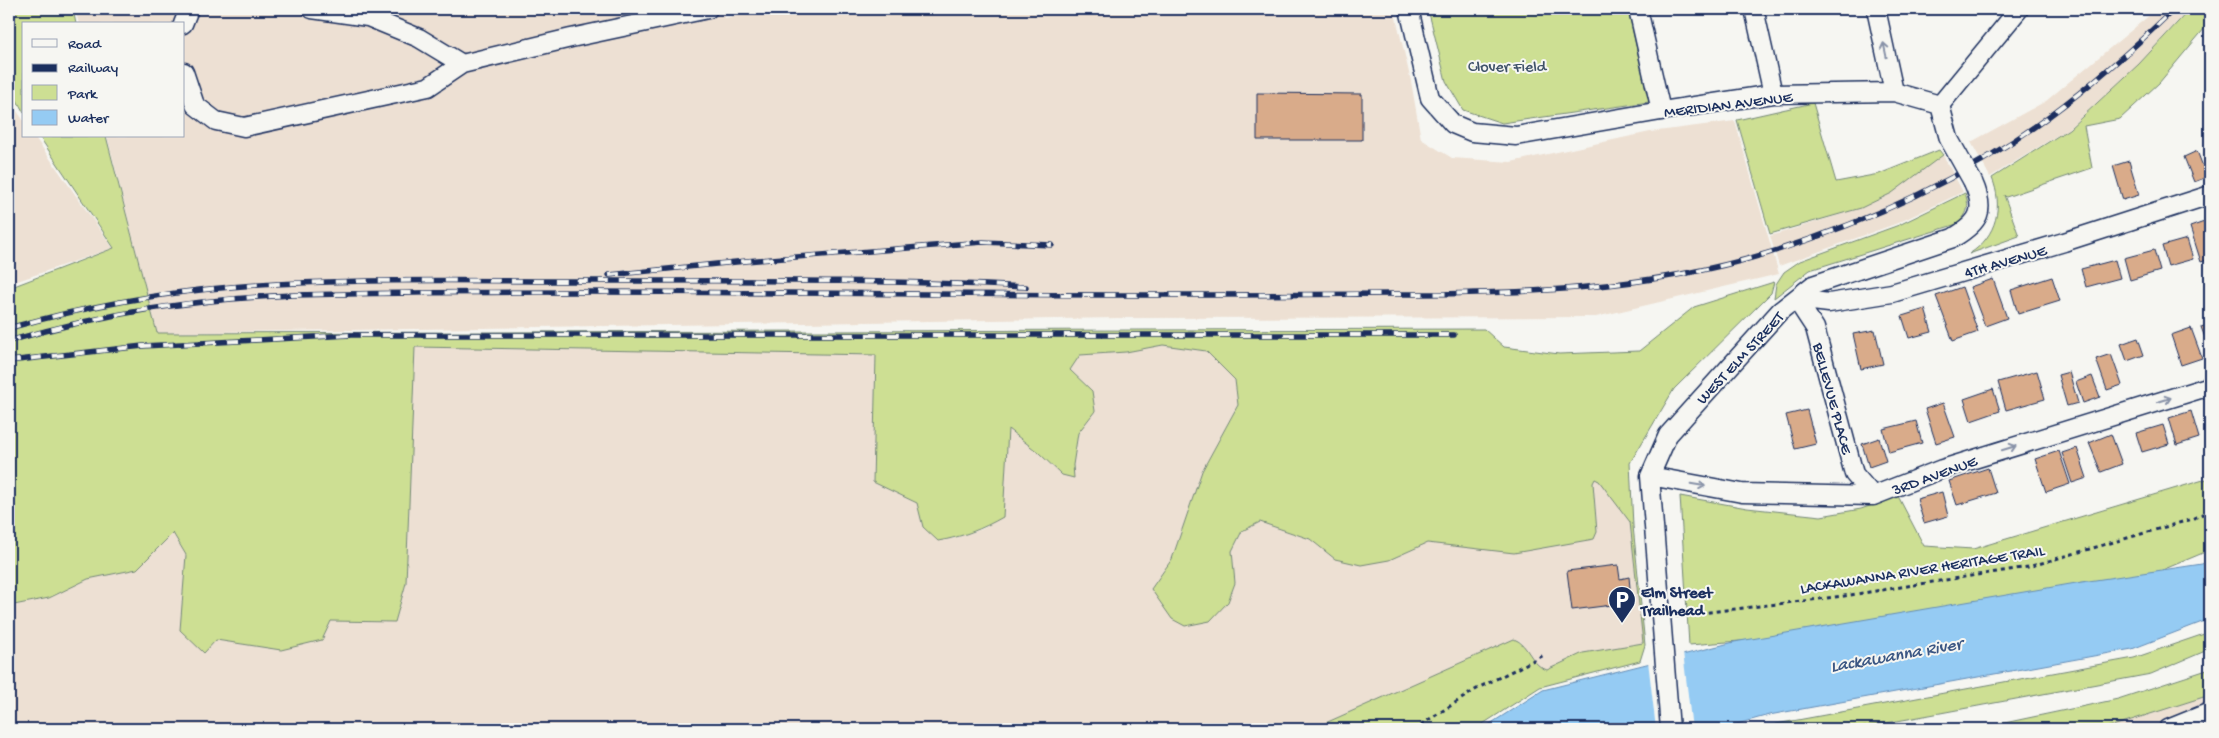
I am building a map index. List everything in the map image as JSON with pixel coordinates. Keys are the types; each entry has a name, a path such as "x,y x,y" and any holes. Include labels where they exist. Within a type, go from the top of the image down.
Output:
{"street":[{"path":"185,22 189,9"},
{"path":"312,9 368,17 419,38 462,64"},
{"path":"185,75 195,105 216,121 244,127 428,87 462,64 708,9"},
{"name":"MERIDIAN AVENUE","path":"1409,9 1430,98 1453,124 1472,132 1516,136 1661,110 1772,94 1894,92 1940,105"},
{"path":"1638,9 1661,110"},
{"path":"1754,9 1772,94"},
{"path":"1876,9 1894,92"},
{"path":"1940,105 2005,17 2019,9"},
{"name":"WEST ELM STREET","path":"1670,729 1650,476 1668,435 1780,312 1813,285 1953,238 1968,229 1977,218 1981,207 1980,197 1948,139 1940,105"},
{"name":"4TH AVENUE","path":"1796,299 1829,303 1892,293 2064,242 2210,195"},
{"name":"BELLEVUE PLACE","path":"1796,299 1815,328 1854,474 1873,496"},
{"name":"3RD AVENUE","path":"1650,476 1742,493 1873,496 1942,469 2210,386"},
{"path":"2168,729 2210,712"}],"path":[{"name":"LACKAWANNA RIVER HERITAGE TRAIL","path":"1661,625 2028,567 2189,520 2210,511"},
{"path":"1414,729 1480,687 1544,655"}],"shaded area":[{"path":"75,9 722,9 725,18 767,9 1394,9 1411,81 1421,139 1452,158 1511,162 1650,132 1735,121 1779,274 1596,317 1119,318 157,333 108,138 185,138 185,22 78,22"},
{"path":"2157,9 2189,9 2139,64 2068,129 1990,177 1971,142 2046,101"},
{"path":"9,100 22,118 22,138 35,138 113,248 9,284"},
{"path":"1943,155 1963,192 1898,223 1779,266 1770,236 1861,208 1892,193"},
{"path":"1163,345 1206,351 1235,380 1238,405 1202,471 1172,559 1151,589 1209,621 1228,602 1235,583 1232,551 1242,531 1260,522 1310,539 1335,559 1389,560 1427,543 1449,545 1597,532 1593,483 1595,479 1599,480 1630,522 1643,643 1583,653 1547,670 1538,667 1520,641 1514,639 1312,729 9,729 9,606 49,598 88,579 137,569 173,533 186,555 216,640 281,650 331,621 395,622 406,583 414,347 876,355 873,482 917,503 923,527 952,539 982,529 1002,517 1008,429 1039,453 1062,475 1074,478 1073,465 1078,433 1095,411 1092,391 1070,370 1080,355 1126,352"},
{"path":"2210,695 2210,729 2103,729"}],"green space":[{"path":"9,9 73,9 76,22 22,22 22,109 9,86"},
{"name":"Clover Field","path":"1428,9 1628,9 1649,102 1502,123 1463,110 1446,81"},
{"path":"2190,9 2210,9 2210,22 2159,83 2120,119 2084,126 2092,168 2006,197 2004,195 2019,236 1969,254 1979,247 1986,238 1996,219 1997,199 1992,178 2069,129 2139,64"},
{"path":"1813,103 1836,182 1879,174 1939,150 1943,155 1892,193 1861,208 1770,234 1737,120"},
{"path":"40,138 107,138 157,333 1484,329 1504,347 1559,354 1639,351 1694,307 1774,282 1771,293 1674,389 1630,463 1633,526 1645,645 1640,661 1540,687 1475,729 1312,729 1514,639 1523,645 1537,664 1547,670 1583,653 1643,643 1630,522 1599,481 1595,479 1593,483 1597,532 1594,539 1514,553 1427,543 1389,560 1361,565 1335,559 1310,539 1260,522 1242,531 1232,551 1235,583 1228,602 1210,621 1185,626 1172,619 1151,589 1172,559 1202,471 1238,405 1235,380 1206,351 1163,345 1126,352 1080,355 1070,370 1092,391 1095,411 1078,433 1073,465 1074,478 1062,475 1039,453 1008,429 1003,517 972,532 938,541 923,527 917,503 873,482 876,355 415,347 406,583 395,622 331,621 322,640 281,650 216,640 204,653 180,630 186,555 173,533 137,569 88,579 49,598 9,606 9,288 114,248"},
{"path":"1965,193 1967,210 1964,217 1957,224 1810,270 1774,298 1776,284 1784,272 1800,261 1899,225"},
{"path":"2210,478 2210,550 2160,571 1829,634 1689,645 1680,496 1747,508 1821,516 1861,509 1898,496 1924,546 1973,549"},
{"path":"2210,632 2210,649 2151,674 1854,729 1749,729 2134,658"},
{"path":"2210,669 2210,695 2103,729 1976,729 2118,699"}],"water":[{"name":"Lackawanna River","path":"2210,560 2210,619 2132,649 1769,715 1719,729 1482,729 1543,690 1734,642 2082,582 2202,564"}],"pier":[{"path":"1683,652 1692,729 1656,729 1648,661"}],"building":[{"path":"1257,93 1362,94 1362,140 1257,140"},
{"path":"2197,151 2207,177 2194,182 2184,157"},
{"path":"2129,161 2139,195 2123,200 2113,166"},
{"path":"2210,220 2210,259 2201,262 2190,227"},
{"path":"2187,239 2193,259 2168,266 2162,246"},
{"path":"2154,250 2160,271 2130,280 2124,258"},
{"path":"2115,260 2120,278 2086,287 2081,269"},
{"path":"2052,277 2060,301 2018,314 2011,290"},
{"path":"1993,279 2007,318 1985,326 1970,287"},
{"path":"1962,287 1978,332 1953,341 1936,296"},
{"path":"1925,309 1932,332 1909,338 1902,316"},
{"path":"2210,324 2210,351 2201,327"},
{"path":"2191,328 2202,358 2181,365 2171,335"},
{"path":"1875,330 1883,364 1861,369 1853,334"},
{"path":"2138,338 2144,355 2127,361 2121,344"},
{"path":"2111,354 2122,385 2107,390 2096,359"},
{"path":"2037,371 2045,399 2006,410 1998,382"},
{"path":"2069,372 2078,403 2067,406 2058,375"},
{"path":"2092,376 2100,397 2083,403 2076,382"},
{"path":"1993,389 2000,411 1971,421 1964,399"},
{"path":"1943,403 1955,437 1936,443 1925,409"},
{"path":"1807,410 1816,444 1795,449 1786,415"},
{"path":"2191,411 2199,438 2177,445 2169,418"},
{"path":"1916,421 1922,443 1889,452 1883,429"},
{"path":"2163,425 2169,444 2142,452 2136,433"},
{"path":"2111,434 2122,464 2101,472 2089,443"},
{"path":"1879,438 1886,461 1869,467 1862,444"},
{"path":"2077,448 2087,478 2072,483 2062,453"},
{"path":"2059,451 2070,484 2046,492 2035,459"},
{"path":"1988,468 1996,493 1957,505 1949,481"},
{"path":"1942,492 1948,516 1924,523 1917,499"},
{"path":"1618,565 1620,579 1629,577 1630,588 1618,589 1620,604 1572,610 1567,571"}],"railway":[{"path":"9,341 115,315 150,309 221,300 294,295 522,292 1094,295 1442,294 1582,288 1674,275 1720,266 1802,242 1876,213 1948,179 2016,139 2048,117 2113,65 2174,9"},
{"path":"609,275 746,261 983,242 1052,245"},
{"path":"9,328 64,314 147,297 231,287 316,282 800,281 970,284 1026,287"},
{"path":"9,361 143,346 351,335 1454,335"}],"place":[{"name":"Elm Street Trailhead","path":"1622,624"}]}
